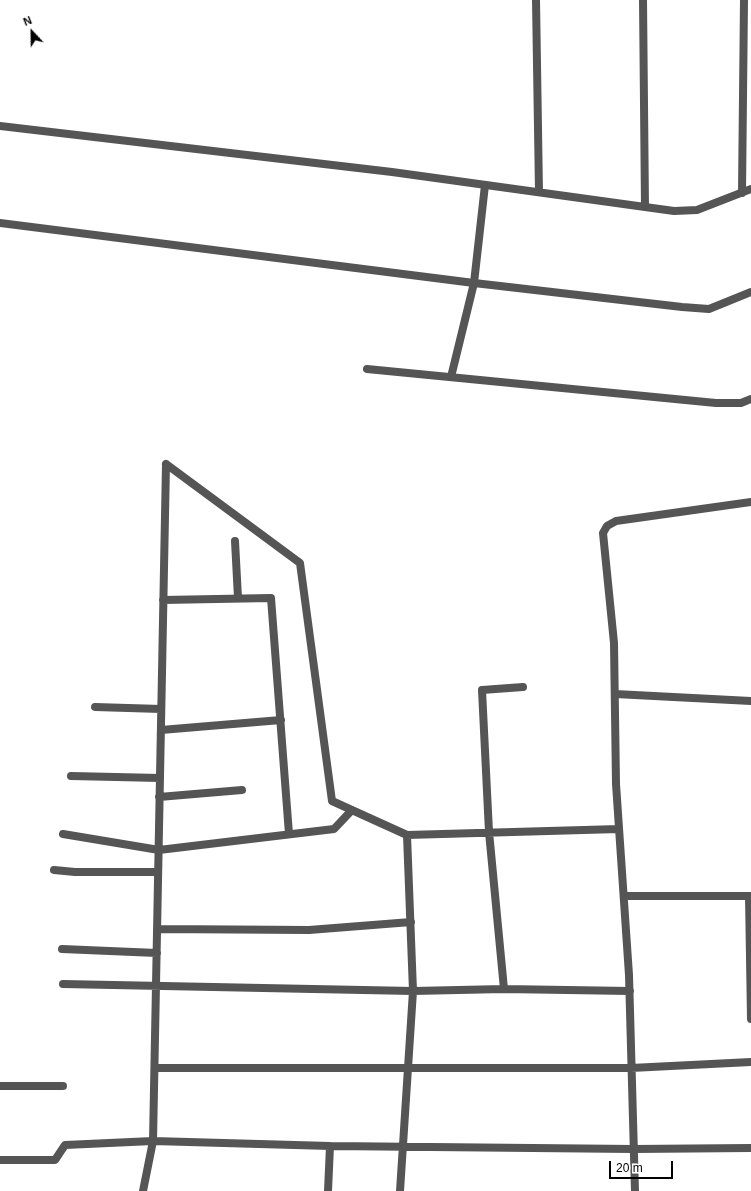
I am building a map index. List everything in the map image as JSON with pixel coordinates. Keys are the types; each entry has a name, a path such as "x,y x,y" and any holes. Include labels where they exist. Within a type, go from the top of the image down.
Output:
{"street":[{"path":"536,0 539,192"},
{"path":"643,0 645,207"},
{"path":"742,193 744,0"},
{"path":"0,126 392,172 674,211 697,210 751,189"},
{"path":"451,377 474,283 485,185"},
{"path":"0,223 474,283 682,307 709,308 751,292"},
{"path":"367,369 716,403 741,403 751,399"},
{"path":"143,1191 153,1141 166,464 300,563 332,801 407,834 620,829"},
{"path":"635,1191 630,991 616,784 614,643 602,533 606,526 616,521 751,502"},
{"path":"235,541 238,598"},
{"path":"163,600 271,598 290,834"},
{"path":"504,989 489,832 482,690 524,687"},
{"path":"615,694 751,701"},
{"path":"95,706 161,709"},
{"path":"161,730 281,720"},
{"path":"71,776 160,778"},
{"path":"159,797 242,790"},
{"path":"63,834 159,850 334,829 352,810"},
{"path":"400,1191 412,991 407,834"},
{"path":"54,870 75,872 158,872"},
{"path":"624,896 750,896 751,1018"},
{"path":"157,929 309,930 410,922"},
{"path":"62,949 157,953"},
{"path":"63,984 412,991 504,989 630,991"},
{"path":"155,1068 631,1068 751,1062"},
{"path":"0,1086 63,1086"},
{"path":"0,1160 55,1160 65,1145 153,1141 403,1147 633,1149 751,1148"},
{"path":"328,1191 330,1146"}]}
